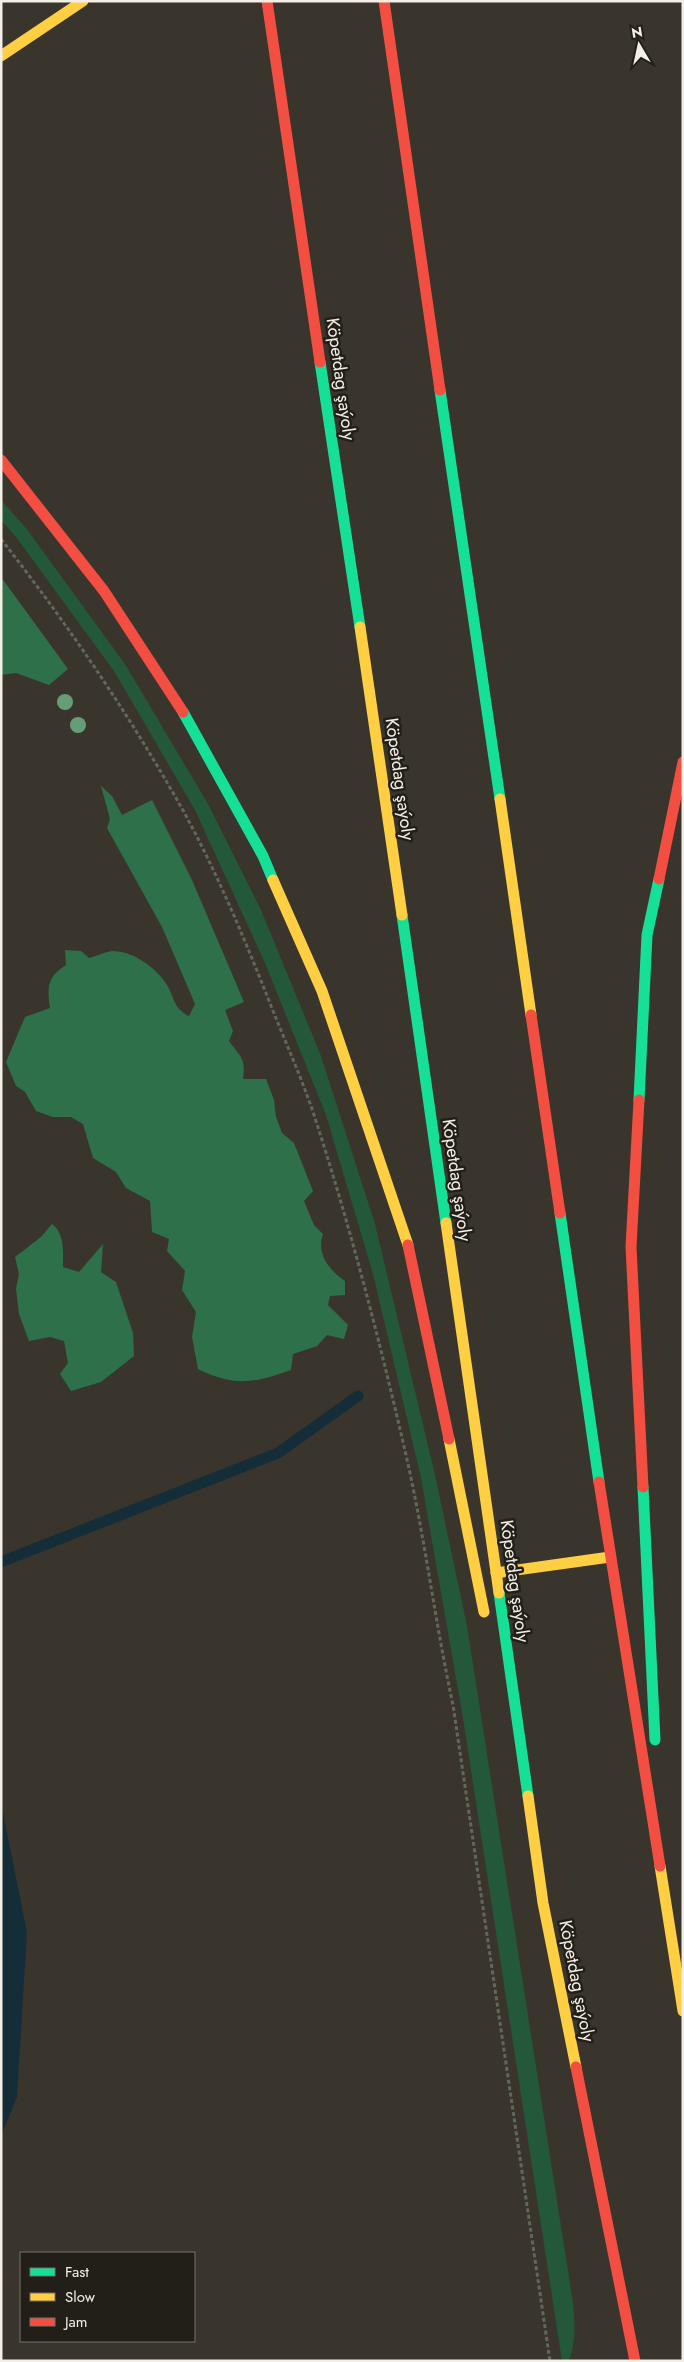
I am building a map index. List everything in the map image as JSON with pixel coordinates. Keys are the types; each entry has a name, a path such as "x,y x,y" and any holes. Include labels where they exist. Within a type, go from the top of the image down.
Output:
{"main road":[{"path":"1,56 83,1"},
{"name":"Köpetdag şaýoly","path":"267,1 544,1903 635,2361"},
{"path":"384,1 610,1557 683,2011"},
{"path":"1,460 104,591 193,727 262,856 322,991 411,1252 486,1621"},
{"path":"661,1872 631,1247 647,935 683,762"},
{"path":"496,1573 610,1557"},
{"path":"502,1699 544,1903"}],"path":[{"path":"1,539 84,649 120,705 186,817 243,935 294,1064 314,1116 355,1252 373,1315 419,1516 437,1627 453,1705 550,2361"}],"green space":[{"path":"1,500 26,528 125,664 208,804 261,910 321,1056 375,1224 435,1475 467,1626 573,2303 574,2332 569,2361 562,2361 463,1718 421,1478 373,1274 326,1115 265,963 195,810 114,671 16,537 1,520"},
{"path":"1,577 68,669 49,685 16,673 1,675"},
{"path":"101,786 112,796 122,815 152,800 192,880 244,1002 225,1010 233,1031 229,1041 243,1062 243,1079 266,1079 274,1100 276,1117 282,1133 294,1143 313,1191 304,1201 314,1225 323,1234 321,1248 325,1261 345,1281 345,1295 330,1296 328,1305 348,1325 344,1339 327,1335 317,1346 293,1354 291,1370 266,1378 234,1381 211,1375 198,1369 192,1337 196,1312 182,1290 185,1271 167,1251 169,1239 152,1232 150,1201 126,1188 116,1172 93,1158 83,1124 71,1117 53,1117 36,1111 25,1092 16,1086 6,1062 25,1017 50,1008 50,983 55,974 66,965 65,950 81,951 89,958 112,951 135,957 155,970 168,987 183,1013 189,1016 195,1004 162,927 107,828 110,819"},
{"path":"52,1224 61,1238 63,1267 79,1272 103,1244 101,1272 116,1282 133,1333 134,1356 101,1382 71,1391 60,1374 68,1363 64,1341 50,1337 29,1341 19,1314 16,1289 19,1274 15,1257 41,1237"}],"water":[{"path":"1,1803 27,1932 17,2097 1,2136"}],"waterway":[{"path":"1,1562 278,1453 358,1396"}],"traffic: fast":[{"path":"320,362 360,627"},
{"path":"440,390 500,799"},
{"path":"183,712 263,856 273,880"},
{"path":"639,1100 647,935 659,879"},
{"path":"402,915 446,1223"},
{"path":"560,1213 599,1482"},
{"path":"643,1487 655,1740"},
{"path":"499,1593 528,1796"}],"traffic: slow":[{"path":"1,56 83,1"},
{"path":"360,627 402,915"},
{"path":"500,799 531,1015"},
{"path":"273,880 322,991 408,1245"},
{"path":"446,1223 499,1593"},
{"path":"449,1439 484,1612"},
{"path":"496,1573 610,1557"},
{"path":"528,1796 543,1903 576,2067"},
{"path":"660,1866 683,2011"}],"traffic: jam":[{"path":"267,1 320,362"},
{"path":"384,1 440,390"},
{"path":"1,460 104,591 183,712"},
{"path":"659,879 683,762"},
{"path":"531,1015 560,1213"},
{"path":"639,1100 631,1247 643,1487"},
{"path":"408,1245 449,1439"},
{"path":"599,1482 660,1866"},
{"path":"576,2067 635,2361"}]}
